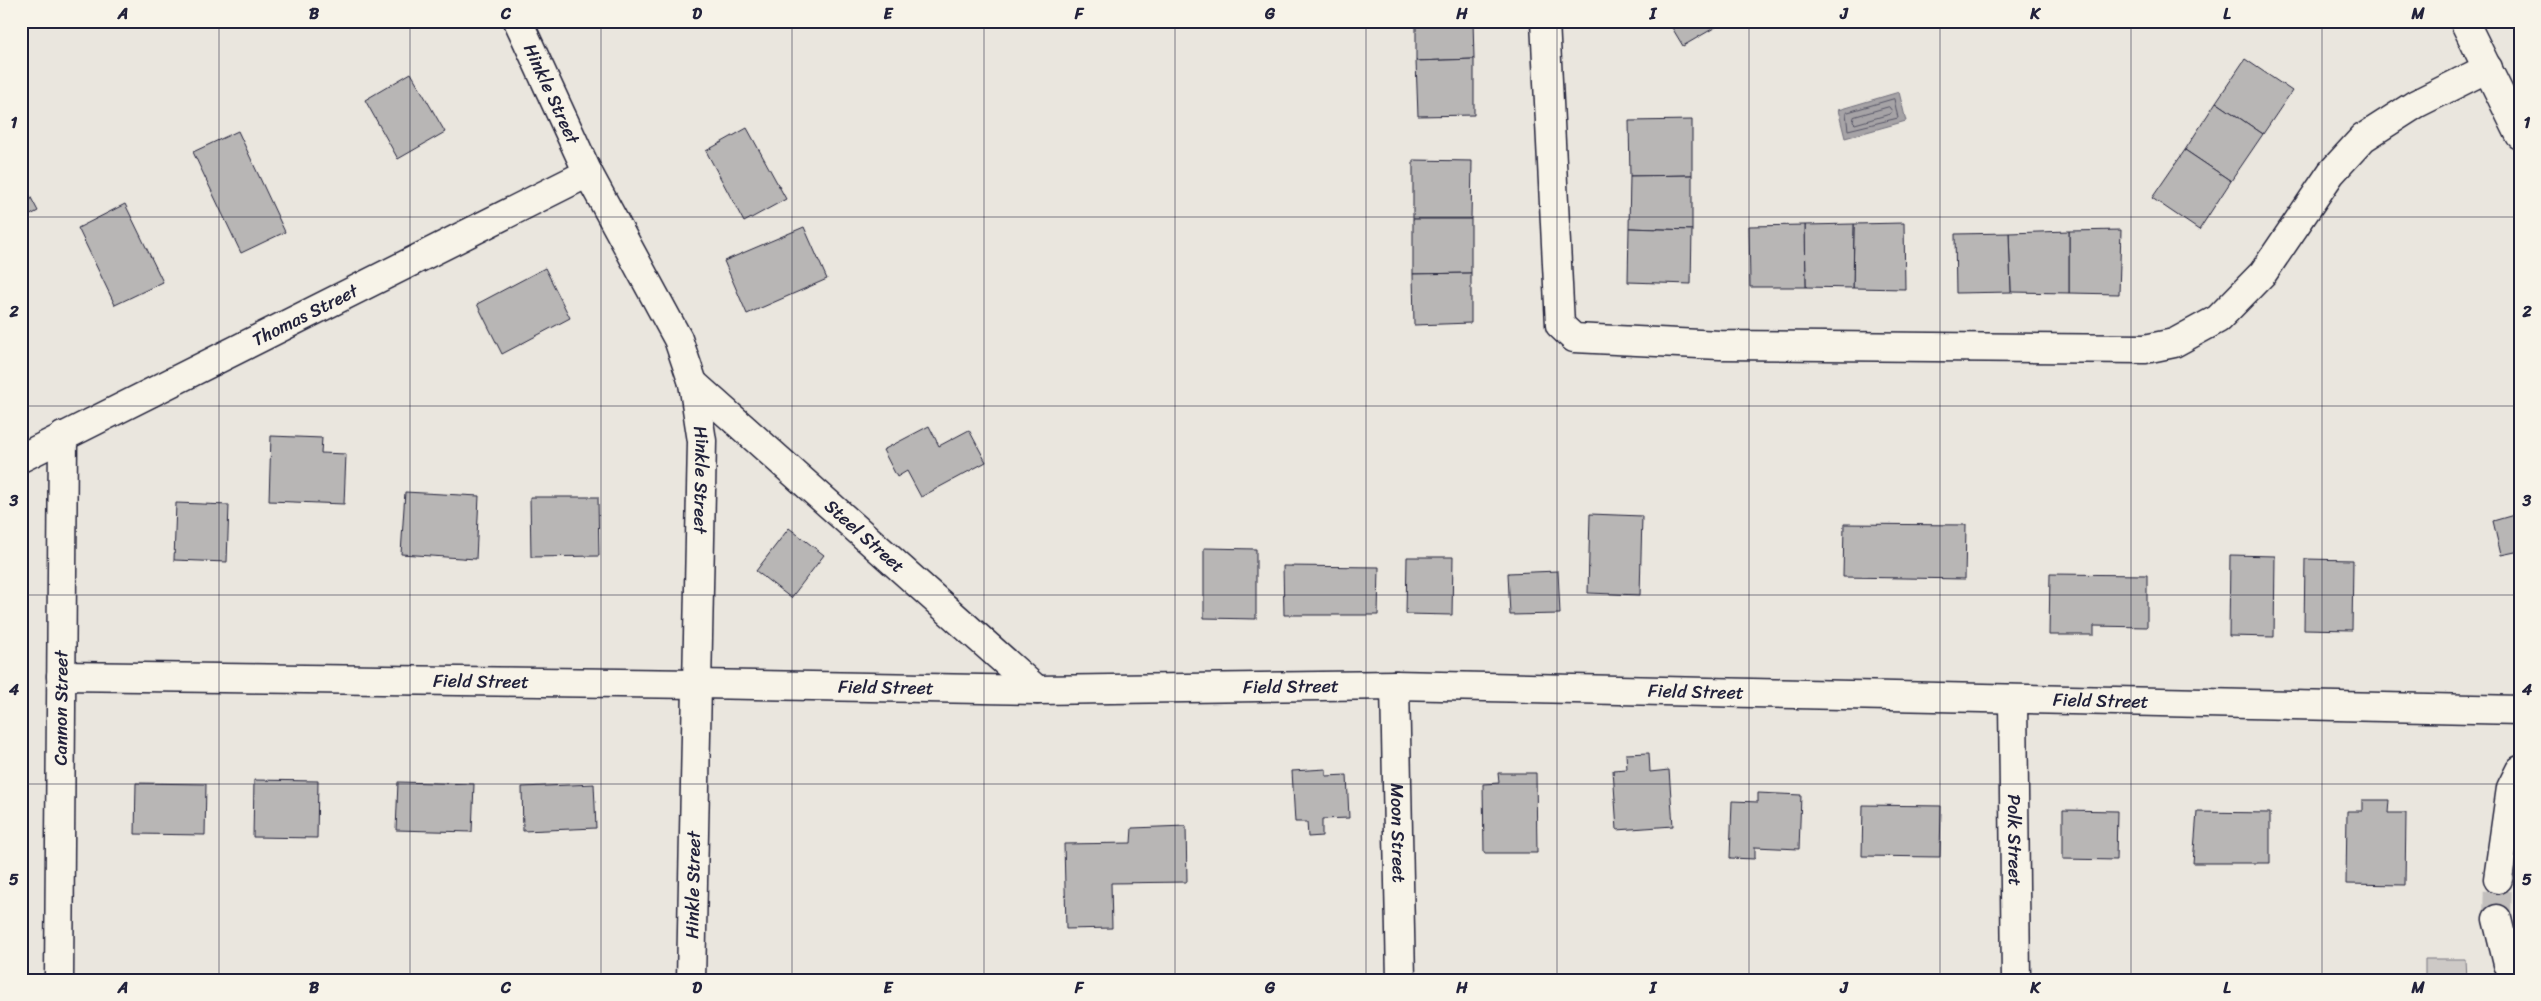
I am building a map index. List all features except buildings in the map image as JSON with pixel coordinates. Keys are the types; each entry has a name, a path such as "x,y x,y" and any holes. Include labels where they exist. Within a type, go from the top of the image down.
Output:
{"street":[{"name":"Hinkle Street","path":"518,21 588,173 678,339 693,382 702,441 690,980"},
{"path":"1545,21 1560,324 1574,338 1584,339 1720,345 2135,349 2174,343 2218,319 2262,273 2332,173 2363,138 2416,104 2488,68"},
{"path":"2464,21 2520,135"},
{"name":"Thomas Street","path":"21,458 588,173"},
{"name":"Steel Street","path":"693,382 1037,690"},
{"name":"Cannon Street","path":"59,980 63,436"},
{"name":"Field Street","path":"61,676 1037,690 1394,685 2520,710"},
{"name":"Moon Street","path":"1394,685 1401,980"},
{"name":"Polk Street","path":"2013,700 2016,980"},
{"path":"2498,878 2511,788 2520,770"},
{"path":"2497,919 2508,964 2520,973"}],"shaded area":[{"path":"2425,959 2465,959 2466,980 2425,980"}],"water":[{"path":"1899,92 1906,121 1845,138 1838,110"}],"tunnel":[{"path":"2497,919 2498,879"}]}
